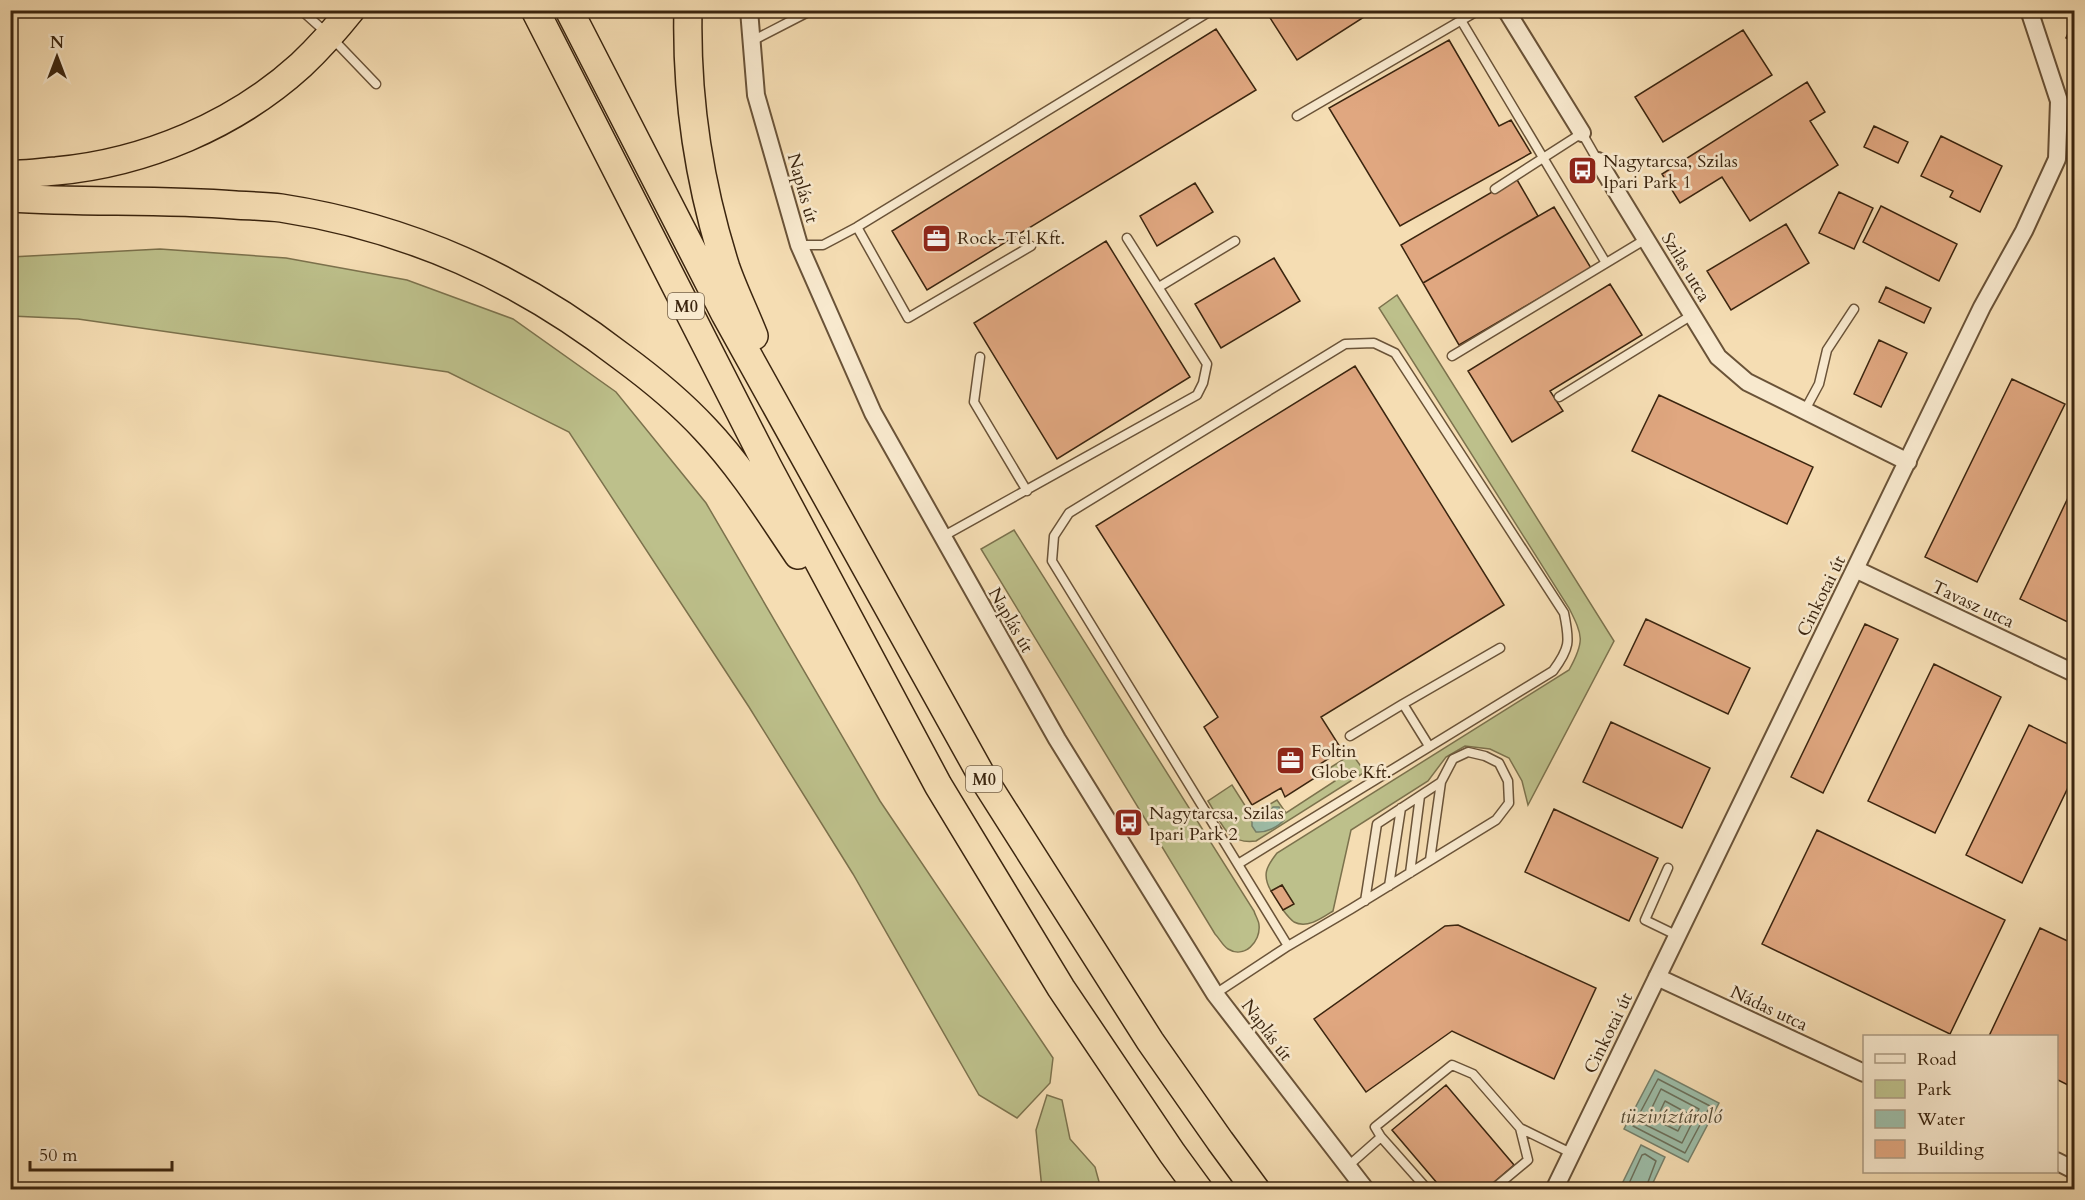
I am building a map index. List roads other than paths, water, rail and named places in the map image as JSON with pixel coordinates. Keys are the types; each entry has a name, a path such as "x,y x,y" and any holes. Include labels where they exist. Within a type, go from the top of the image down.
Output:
{"highway":[{"path":"10,174 78,169 119,161 202,131 242,109 301,65 330,36 351,10"},
{"name":"M0","path":"535,10 839,600 938,785 1061,988 1199,1190"},
{"name":"M0","path":"569,10 725,314 983,778 1150,1041 1256,1190"},
{"path":"688,10 687,54 692,116 708,203 727,269 754,336 775,403"},
{"path":"10,198 164,201 280,208 358,224 405,238 464,260 514,284 554,307 660,385 706,430 756,492 802,561 839,600"}],"street":[{"name":"Naplás út","path":"749,10 756,95 798,245 873,413 1056,739 1215,994 1366,1190"},
{"name":"Szilas utca","path":"1506,10 1582,134"},
{"name":"Cinkotai út","path":"1554,1190 1982,307 2029,221 2057,159 2067,129 2029,10"},
{"name":"Szilas utca","path":"1598,161 1718,357 1747,382 1908,462"},
{"name":"Tavasz utca","path":"1856,569 2074,673"},
{"name":"Nádas utca","path":"1657,978 1863,1073"},
{"path":"2058,1162 2074,1170"}],"lane":[{"path":"301,10 330,36 376,84"},
{"path":"751,42 812,10"},
{"path":"798,245 823,245 857,227 1212,10"},
{"path":"1297,116 1462,22 1479,10"},
{"path":"1462,22 1606,263"},
{"path":"1495,189 1582,134"},
{"name":"Szilas utca","path":"1582,134 1598,161"},
{"path":"857,227 908,318 1031,246"},
{"path":"942,537 1197,395 1203,383 1207,364 1127,238"},
{"path":"1452,356 1646,239"},
{"path":"1159,287 1235,241"},
{"path":"1805,410 1819,384 1827,350 1854,309"},
{"path":"1559,398 1692,315"},
{"path":"1238,864 1553,671 1566,652 1568,632 1564,613 1395,352 1374,343 1345,344 1069,513 1054,536 1052,561 1288,946"},
{"path":"980,357 974,402 1027,491"},
{"path":"1350,736 1500,648"},
{"path":"1403,704 1429,746"},
{"path":"1215,994 1288,946 1365,901 1496,820 1509,803 1508,781 1498,763 1485,756 1468,752 1453,759 1441,782 1430,860"},
{"path":"1365,901 1377,824 1441,782"},
{"path":"1410,873 1420,796"},
{"path":"1389,886 1401,808"},
{"path":"1668,868 1645,920 1676,935"},
{"path":"1428,1190 1381,1137 1375,1127 1452,1065 1473,1074 1520,1128 1571,1153"},
{"path":"1492,1190 1528,1160 1520,1128"},
{"path":"1347,1167 1381,1137"}],"water":[{"path":"1273,807 1279,807 1284,820 1272,829 1256,832 1252,826 1252,820 1256,816 1269,813"},
{"name":"tüzivíztároló","path":"1655,1070 1719,1103 1688,1162 1624,1129"},
{"name":"tüzivíztároló","path":"1641,1145 1665,1157 1650,1189 1622,1189 1620,1188"}],"place":[{"name":"Nagytarcsa, Szilas Ipari Park 1","path":"1582,171"},
{"name":"Rock-Tel Kft.","path":"936,238"},
{"name":"Foltin Globe Kft.","path":"1290,761"},
{"name":"Nagytarcsa, Szilas Ipari Park 2","path":"1128,823"}]}
